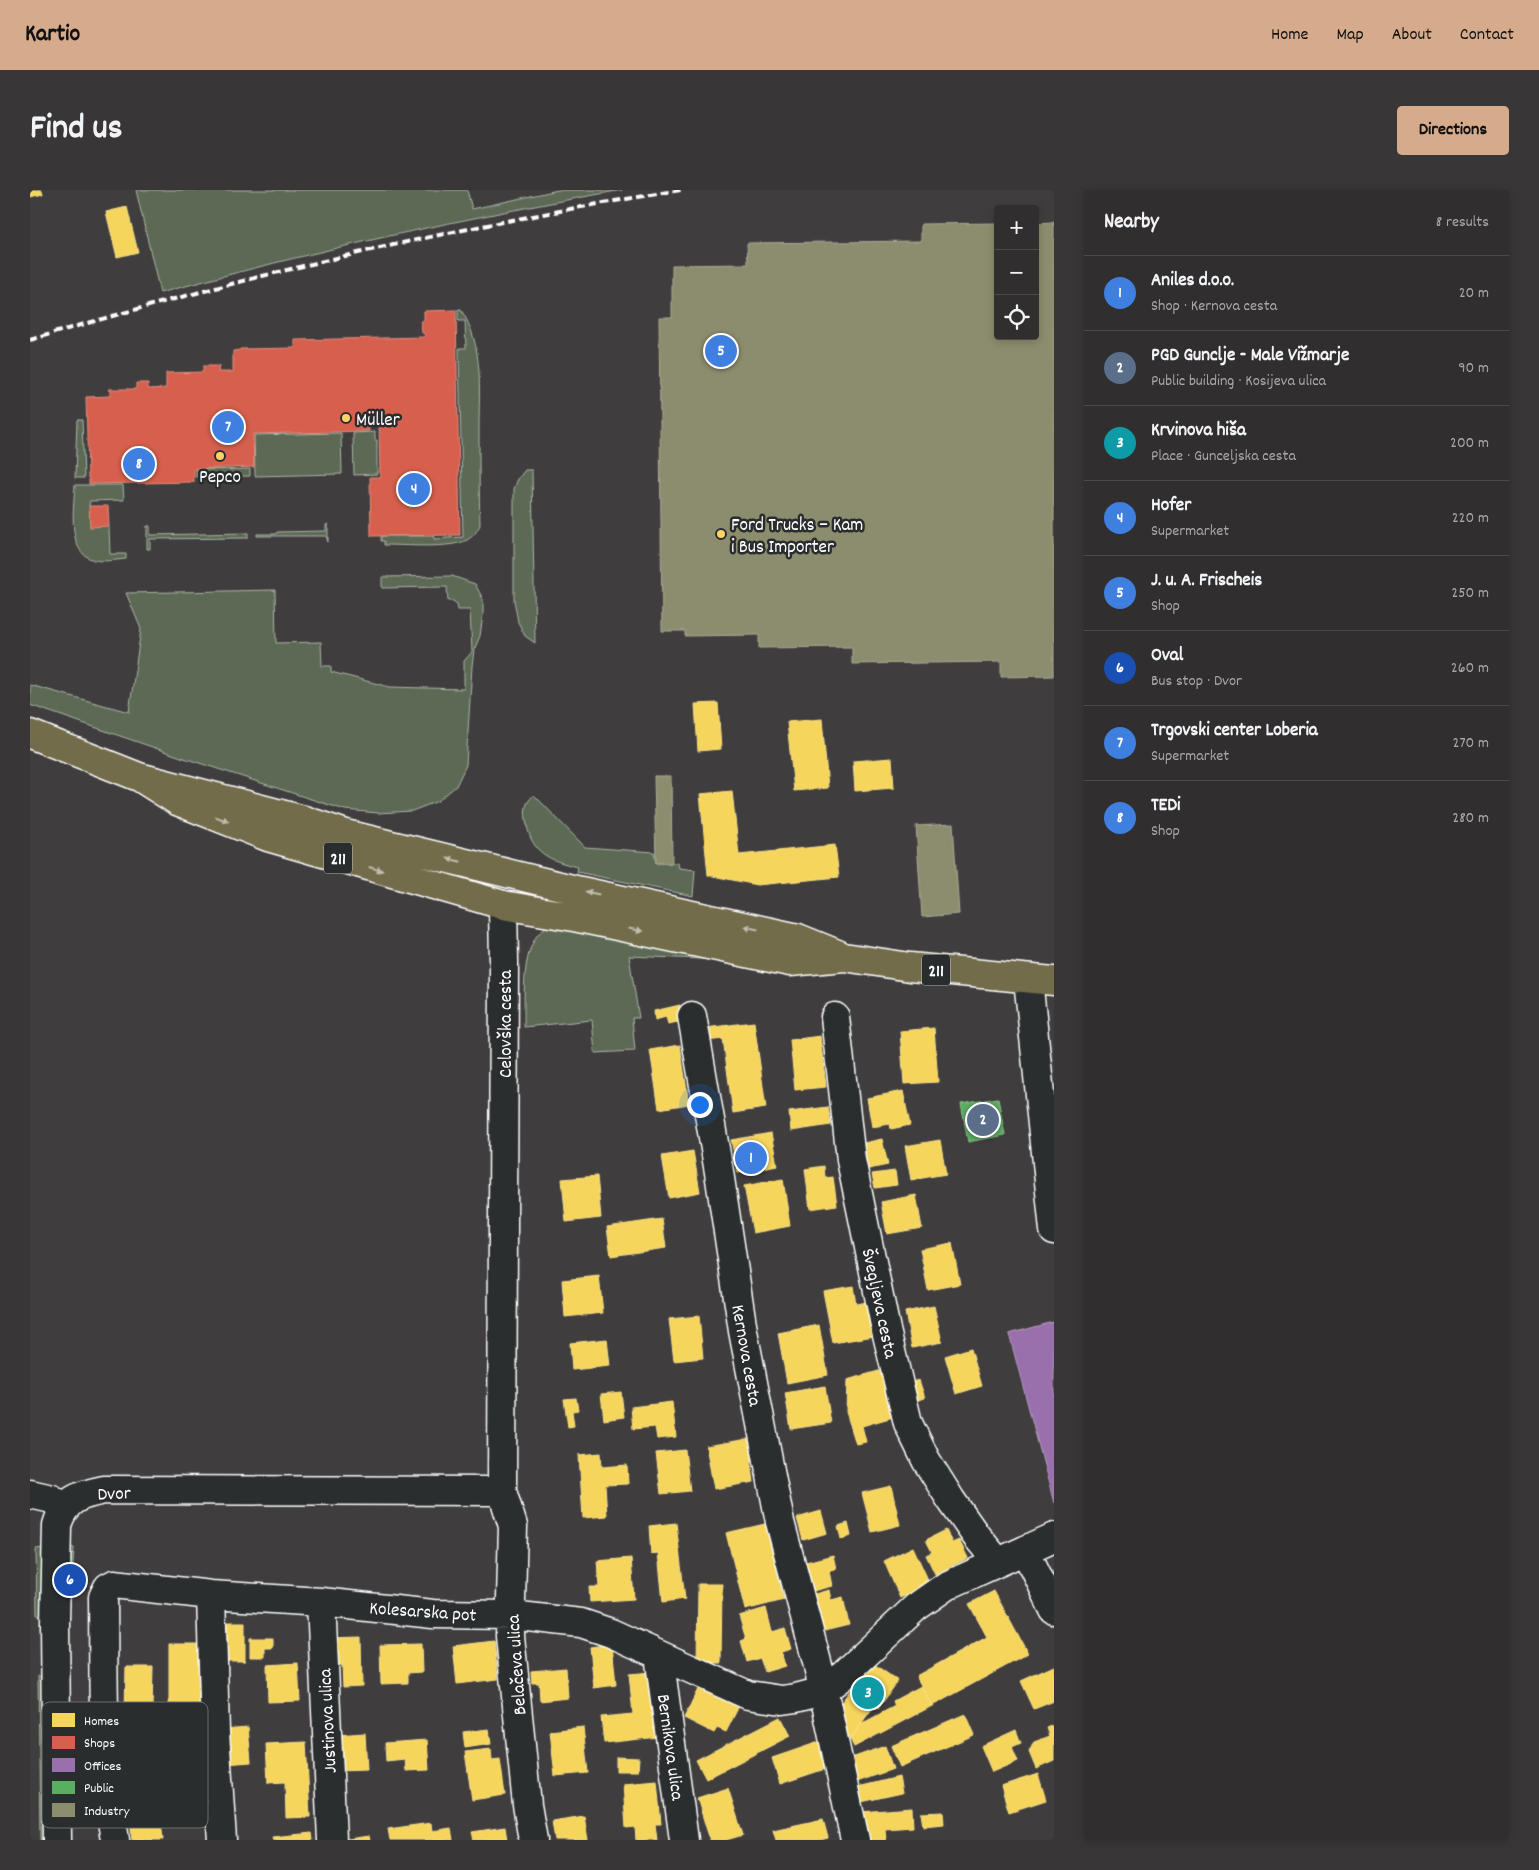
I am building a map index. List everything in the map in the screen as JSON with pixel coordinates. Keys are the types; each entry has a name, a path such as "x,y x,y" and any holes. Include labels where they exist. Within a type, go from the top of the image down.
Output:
{"main road":[{"name":"211","path":"30,734 139,777 304,820 346,834 502,872 798,938 844,957 910,967 1041,980"},
{"name":"211","path":"139,777 176,802 268,837 502,905 574,917 790,962 844,957"},
{"path":"502,872 502,905"}],"street":[{"name":"Celovška cesta","path":"502,905 504,962 502,1491"},
{"path":"1041,980 1054,1230"},
{"name":"Kernova cesta","path":"692,1016 719,1172 743,1331 780,1522 839,1758 855,1840"},
{"name":"Švegljeva cesta","path":"835,1017 851,1160 886,1330 908,1423 926,1460 951,1500 977,1537 998,1562"},
{"name":"Dvor","path":"65,1508 82,1494 104,1490 502,1491"},
{"name":"Belačeva ulica","path":"502,1491 513,1526 511,1645 527,1806 533,1840"},
{"path":"30,1494 52,1499 65,1508 60,1515 57,1525 56,1702"},
{"path":"823,1691 840,1678 883,1636 930,1596 946,1586 1054,1537"},
{"path":"1025,1550 1054,1610"},
{"name":"Kolesarska pot","path":"104,1702 103,1597 108,1587 114,1584 211,1595 321,1602 434,1614 511,1615 596,1627 748,1695 782,1700 823,1691"},
{"path":"211,1595 214,1734 222,1840"},
{"name":"Justinova ulica","path":"321,1602 332,1840"},
{"name":"Bernikova ulica","path":"659,1655 684,1840"},
{"path":"782,1700 810,1715 831,1732"}],"green space":[{"path":"136,190 467,190 472,209 558,190 622,190 390,236 160,293"},
{"path":"458,310 461,310 474,337 479,368 480,525 472,537 450,545 384,545 384,541 381,541 381,536 434,536 434,539 463,537 459,348 466,348 465,321 458,321"},
{"path":"77,420 82,420 84,478 75,478"},
{"path":"375,432 375,440 377,440 377,474 354,475 353,433"},
{"path":"341,433 342,474 255,476 254,435"},
{"path":"250,469 250,476 196,477 196,470"},
{"path":"525,470 532,470 535,643 525,636 518,622 514,600 514,489 518,479"},
{"path":"75,485 123,485 124,500 90,501 89,506 109,526 110,554 126,554 126,559 94,560 85,556 79,548 75,539 73,517"},
{"path":"328,524 328,542 326,536 257,536 257,534 276,534 277,532 326,531 326,525"},
{"path":"147,526 150,526 150,535 248,533 248,538 150,539 150,549 147,549"},
{"path":"452,576 475,584 483,599 480,636 474,650 472,666 466,765 456,786 438,801 412,811 378,813 345,810 187,759 30,705 30,685 129,712 141,629 126,593 275,590 276,643 321,642 322,666 331,666 331,672 390,687 464,689 464,661 472,652 470,610 458,610 457,604 453,601 448,601 447,587 382,588 382,577"},
{"path":"534,795 585,847 654,852 656,863 678,863 679,868 695,870 693,896 577,872 578,867 549,858 536,847 528,831 525,815 527,803"},
{"path":"558,924 746,961 629,956 639,1018 632,1018 635,1051 595,1053 592,1020 524,1027 525,973 531,946 537,935 546,927"},
{"path":"67,1545 74,1548 72,1578 67,1577"},
{"path":"44,1548 45,1615 37,1615 36,1549"},
{"path":"38,1676 45,1676 45,1702 42,1702 42,1828 47,1828 47,1840 40,1840"}],"building: Homes":[{"path":"30,190 42,190 43,194 30,197"},
{"path":"127,207 138,252 117,257 106,212"},
{"path":"718,703 721,749 698,751 695,704"},
{"path":"822,719 828,788 794,791 787,722"},
{"path":"892,758 894,788 855,791 853,761"},
{"path":"732,791 739,855 835,845 839,877 757,885 708,875 700,794"},
{"path":"680,1005 683,1021 668,1024 666,1017 655,1020 654,1011"},
{"path":"754,1022 766,1108 733,1113 723,1039 707,1041 705,1028"},
{"path":"934,1028 938,1082 904,1084 900,1031"},
{"path":"820,1036 826,1087 795,1090 790,1040"},
{"path":"680,1045 689,1104 659,1109 650,1050"},
{"path":"903,1091 910,1125 891,1129 890,1124 872,1127 867,1098"},
{"path":"828,1107 831,1125 791,1131 789,1112"},
{"path":"771,1133 777,1165 738,1173 731,1140"},
{"path":"882,1139 888,1165 864,1170 859,1144"},
{"path":"940,1140 946,1174 911,1180 905,1146"},
{"path":"693,1151 700,1192 669,1198 662,1156"},
{"path":"824,1166 825,1178 833,1177 837,1205 810,1209 805,1169"},
{"path":"895,1171 897,1185 875,1188 872,1174"},
{"path":"597,1176 601,1218 566,1222 562,1179"},
{"path":"783,1179 790,1226 753,1233 744,1186"},
{"path":"916,1195 922,1228 887,1234 881,1202"},
{"path":"662,1219 666,1248 611,1256 607,1227"},
{"path":"952,1243 960,1284 928,1290 920,1249"},
{"path":"599,1276 603,1313 565,1317 562,1280"},
{"path":"853,1286 856,1304 868,1302 874,1336 833,1343 823,1291"},
{"path":"934,1306 942,1342 912,1348 905,1312"},
{"path":"699,1316 703,1358 674,1361 669,1319"},
{"path":"819,1325 828,1375 787,1383 778,1333"},
{"path":"607,1339 610,1366 572,1370 570,1343"},
{"path":"971,1348 982,1386 956,1394 945,1356"},
{"path":"882,1370 893,1417 862,1426 866,1442 856,1444 846,1412 847,1380"},
{"path":"919,1380 925,1398 914,1401 908,1383"},
{"path":"825,1386 831,1423 791,1429 785,1393"},
{"path":"621,1392 624,1417 604,1420 601,1394"},
{"path":"576,1398 578,1410 572,1411 574,1426 568,1427 564,1399"},
{"path":"672,1402 676,1437 657,1439 655,1427 633,1429 631,1407"},
{"path":"748,1439 749,1446 755,1445 758,1460 751,1461 754,1482 714,1489 706,1446"},
{"path":"685,1450 690,1491 661,1494 656,1453"},
{"path":"601,1453 602,1467 627,1465 628,1484 605,1485 607,1516 583,1518 579,1455"},
{"path":"891,1486 900,1525 872,1532 862,1493"},
{"path":"821,1511 827,1533 803,1540 797,1518"},
{"path":"676,1523 685,1599 663,1602 658,1553 651,1554 649,1526"},
{"path":"848,1523 851,1536 841,1539 838,1526"},
{"path":"765,1524 784,1600 745,1610 726,1533"},
{"path":"946,1530 952,1543 959,1540 968,1558 935,1574 926,1555 932,1552 926,1540"},
{"path":"913,1547 930,1584 900,1598 884,1561"},
{"path":"833,1555 836,1569 829,1571 832,1586 809,1592 802,1563"},
{"path":"631,1558 634,1599 590,1602 589,1587 599,1587 597,1561"},
{"path":"698,1584 722,1584 721,1663 697,1663"},
{"path":"829,1590 831,1600 843,1597 849,1625 820,1632 811,1595"},
{"path":"994,1591 1028,1654 932,1706 916,1676 987,1637 969,1604"},
{"path":"766,1608 772,1632 785,1628 791,1649 781,1652 785,1666 765,1672 760,1658 747,1662 741,1641 746,1639 739,1616"},
{"path":"223,1622 245,1622 245,1661 223,1661"},
{"path":"361,1637 362,1686 343,1687 342,1665 328,1666 327,1638"},
{"path":"250,1638 273,1638 273,1648 265,1648 265,1657 250,1657"},
{"path":"494,1641 498,1679 457,1684 453,1646"},
{"path":"169,1644 205,1644 205,1702 169,1702"},
{"path":"421,1644 422,1672 408,1673 408,1683 381,1684 380,1645"},
{"path":"612,1644 616,1685 594,1688 590,1647"},
{"path":"871,1662 898,1681 878,1709 874,1706 850,1739 835,1711"},
{"path":"298,1663 300,1701 268,1702 267,1665"},
{"path":"1054,1666 1054,1701 1034,1709 1021,1681"},
{"path":"126,1667 153,1667 152,1702 125,1702"},
{"path":"566,1668 568,1698 540,1701 539,1683 532,1683 531,1671"},
{"path":"652,1672 658,1737 604,1743 601,1717 633,1714 629,1674"},
{"path":"921,1686 932,1706 854,1747 850,1739 861,1724 895,1706 893,1701"},
{"path":"699,1687 739,1706 726,1732 717,1728 714,1733 684,1718"},
{"path":"965,1714 974,1735 900,1767 891,1746"},
{"path":"780,1717 790,1736 706,1779 696,1760"},
{"path":"1054,1725 1054,1761 1036,1769 1029,1752 1034,1742 1050,1736 1047,1728"},
{"path":"248,1727 251,1762 226,1764 223,1729"},
{"path":"583,1727 588,1773 555,1776 550,1731"},
{"path":"489,1729 491,1744 465,1748 463,1732"},
{"path":"1016,1730 1021,1743 1012,1747 1018,1761 992,1772 981,1746"},
{"path":"365,1733 367,1770 338,1771 336,1735"},
{"path":"427,1740 429,1770 406,1771 405,1759 386,1761 385,1743"},
{"path":"306,1742 310,1817 286,1818 285,1782 268,1783 266,1744"},
{"path":"819,1742 828,1768 780,1784 772,1758"},
{"path":"885,1746 893,1769 857,1782 849,1759"},
{"path":"491,1749 492,1760 500,1759 505,1795 472,1800 465,1752"},
{"path":"616,1757 639,1758 638,1771 616,1771"},
{"path":"1038,1774 1046,1800 1009,1812 1001,1786"},
{"path":"899,1777 902,1793 861,1802 858,1787"},
{"path":"657,1781 661,1824 655,1824 657,1840 636,1840 635,1827 626,1828 623,1784"},
{"path":"728,1788 743,1835 726,1840 710,1840 697,1798"},
{"path":"912,1808 913,1827 885,1829 886,1840 870,1840 869,1831 863,1831 861,1812"},
{"path":"943,1812 944,1824 923,1826 921,1813"},
{"path":"584,1816 588,1840 555,1840 552,1821"},
{"path":"823,1819 828,1838 820,1840 776,1840 773,1830"},
{"path":"431,1823 432,1831 451,1828 453,1840 390,1840 388,1829"},
{"path":"505,1827 507,1840 474,1840 472,1832"},
{"path":"131,1828 162,1828 163,1840 132,1840"},
{"path":"312,1833 313,1840 273,1840 272,1837"},
{"path":"369,1836 370,1840 341,1840"}],"building: Shops":[{"path":"456,310 460,535 371,536 370,477 380,477 379,422 369,423 369,431 253,434 254,467 194,469 194,482 89,484 86,397 110,396 109,389 136,389 136,383 148,383 148,389 166,388 166,373 203,372 203,366 219,366 218,372 233,372 233,351 240,349 295,348 295,340 425,337 424,333 422,333 421,321 424,321 424,311"},
{"path":"89,506 108,506 109,526 90,527"}],"building: Offices":[{"path":"1053,1322 1054,1328 1054,1503 1009,1334"}],"building: Public":[{"path":"998,1098 1005,1135 968,1142 961,1104"}],"building: Industry":[{"path":"1054,222 1054,676 1001,677 1001,662 852,664 852,647 759,648 759,635 685,636 685,631 662,631 659,317 672,317 672,265 748,264 747,243 921,241 921,224 994,223 994,340 1039,340 1039,223"},
{"path":"654,776 671,776 672,863 656,863"},
{"path":"953,824 959,914 922,917 916,826"}],"railway":[{"path":"30,340 191,294 353,254 517,219 681,190"}],"place":[{"name":"J. u. A. Frischeis","path":"721,351"},
{"name":"Müller","path":"346,418"},
{"name":"Trgovski center Loberia","path":"228,427"},
{"name":"Pepco","path":"220,456"},
{"name":"TEDi","path":"139,464"},
{"name":"Hofer","path":"414,489"},
{"name":"Ford Trucks – Kam i Bus Importer","path":"721,534"},
{"name":"PGD Gunclje - Male Vižmarje","path":"983,1120"},
{"name":"Aniles d.o.o.","path":"751,1158"},
{"name":"Oval","path":"70,1580"},
{"name":"Krvinova hiša","path":"868,1693"}]}
